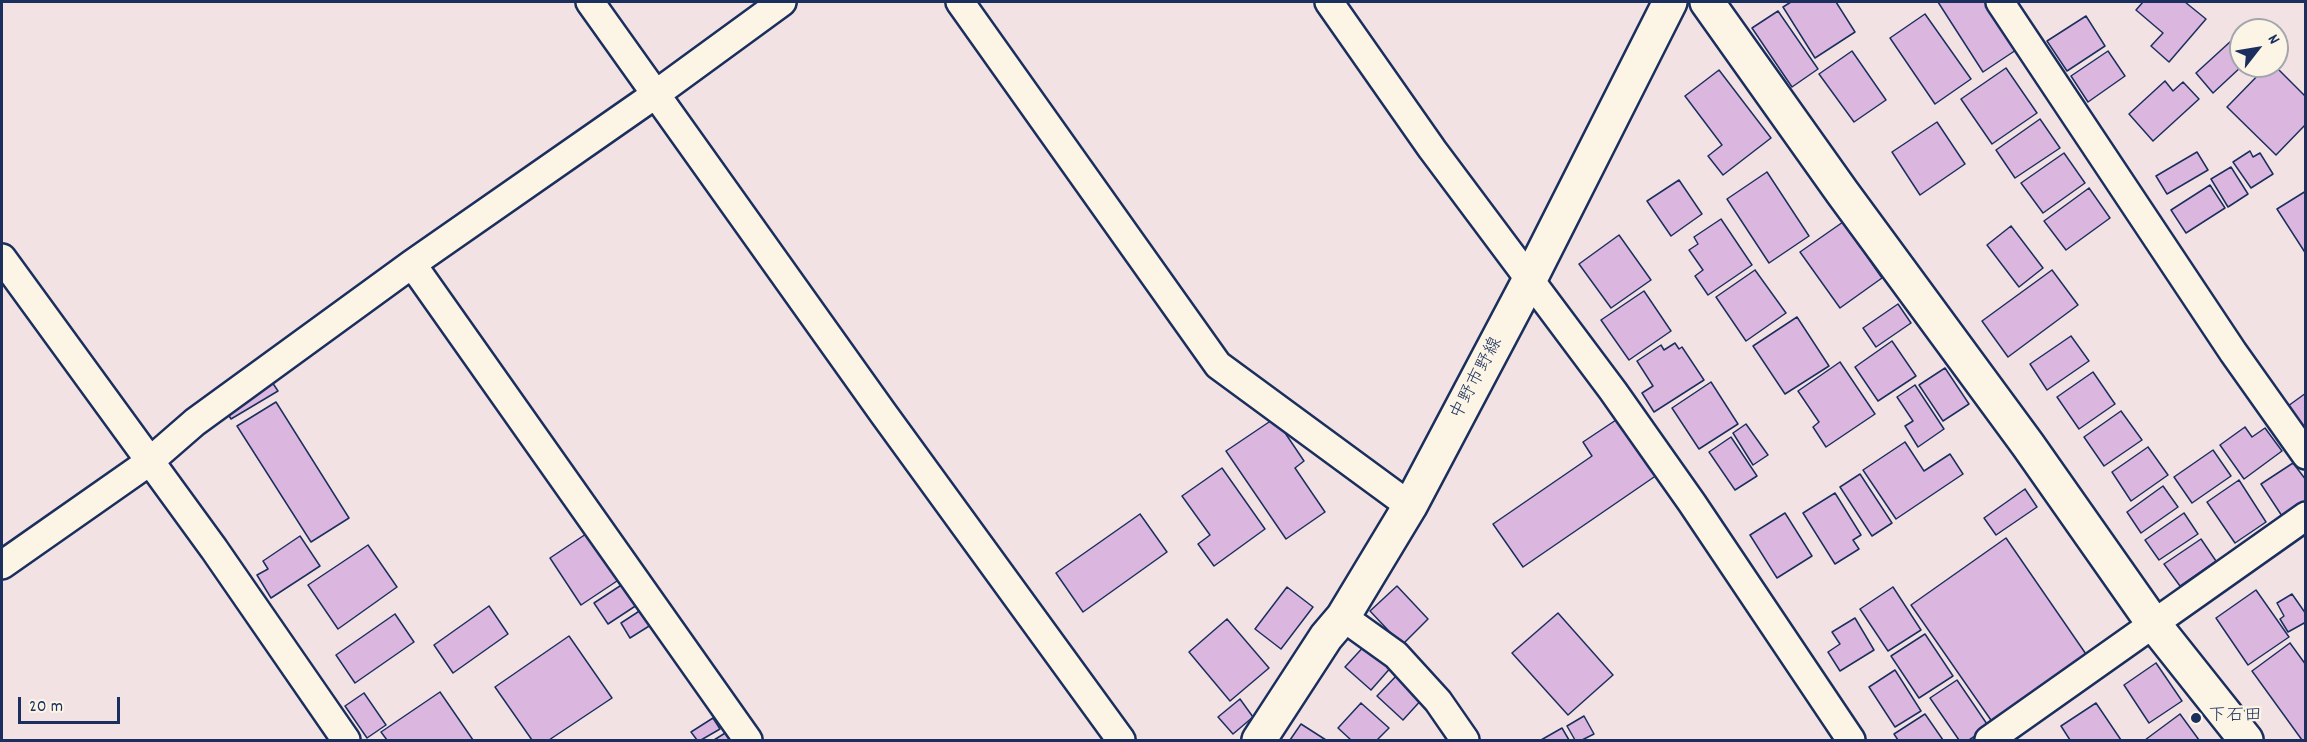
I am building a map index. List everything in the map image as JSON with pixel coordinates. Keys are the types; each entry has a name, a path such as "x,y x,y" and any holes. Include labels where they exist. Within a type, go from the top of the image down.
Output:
{"street":[{"path":"590,2 883,413 1121,741"},
{"path":"2,565 149,462 195,422 412,264 656,94 782,2"},
{"path":"960,2 1218,365 1410,506"},
{"path":"1329,2 1432,149 1530,279 1692,503 1851,741"},
{"name":"中野市野線","path":"1259,741 1326,637 1343,616 1410,506 1530,279 1670,2"},
{"path":"1707,2 2021,436 2153,623 2246,741"},
{"path":"2000,2 2226,342 2306,455"},
{"path":"2,258 214,549 346,741"},
{"path":"412,264 748,741"},
{"path":"1989,741 2306,516"},
{"path":"1343,616 1396,655 1438,701 1465,741"}],"building":[{"path":"1791,2 1836,2 1855,32 1815,58 1783,7"},
{"path":"1938,2 1985,2 2016,50 1983,72"},
{"path":"2143,2 2185,2 2206,19 2169,62 2151,46 2163,33 2136,10"},
{"path":"1778,11 1818,69 1792,87 1752,28"},
{"path":"1925,14 1971,79 1935,104 1890,38"},
{"path":"2086,16 2105,46 2067,71 2047,41"},
{"path":"2229,43 2229,78 2213,93 2196,73"},
{"path":"1852,51 1886,100 1854,122 1819,74"},
{"path":"2108,51 2125,76 2088,102 2071,76"},
{"path":"2006,68 2037,113 1992,144 1961,99"},
{"path":"1719,70 1771,138 1723,175 1708,156 1722,145 1685,96"},
{"path":"2255,78 2287,78 2306,97 2306,124 2276,155 2227,107"},
{"path":"2165,81 2173,91 2183,82 2199,99 2153,141 2129,114"},
{"path":"2040,119 2060,148 2015,178 1996,150"},
{"path":"1937,122 1965,164 1920,195 1892,152"},
{"path":"2250,151 2253,157 2260,153 2273,174 2251,188 2233,162"},
{"path":"2197,152 2208,170 2167,194 2156,176"},
{"path":"2064,153 2085,183 2043,213 2021,183"},
{"path":"2231,167 2248,194 2228,207 2211,179"},
{"path":"1767,172 1809,236 1769,263 1727,199"},
{"path":"1679,180 1702,214 1671,236 1647,201"},
{"path":"2210,185 2225,208 2186,233 2171,210"},
{"path":"2089,188 2110,218 2066,250 2044,221"},
{"path":"2306,191 2306,254 2277,209"},
{"path":"1721,219 1752,265 1708,295 1695,276 1703,270 1689,250 1698,244 1694,237"},
{"path":"1843,222 1882,278 1840,308 1800,252"},
{"path":"2011,226 2043,268 2019,287 1987,245"},
{"path":"1619,235 1651,280 1611,308 1579,264"},
{"path":"1755,270 1786,313 1746,341 1716,297"},
{"path":"2052,270 2078,305 2008,357 1982,321"},
{"path":"1644,291 1671,331 1629,360 1601,320"},
{"path":"1898,304 1911,323 1876,347 1863,328"},
{"path":"1797,317 1829,366 1785,394 1753,346"},
{"path":"2071,336 2089,361 2047,390 2030,364"},
{"path":"1892,341 1916,376 1878,401 1855,367"},
{"path":"1675,343 1679,349 1682,347 1704,380 1654,412 1642,393 1653,386 1637,361 1661,345 1664,350"},
{"path":"1840,362 1875,414 1826,447 1813,427 1819,422 1798,391"},
{"path":"1945,368 1969,404 1943,421 1919,385"},
{"path":"2093,372 2115,404 2079,429 2057,397"},
{"path":"272,382 278,391 231,419 225,409"},
{"path":"1711,382 1738,424 1699,449 1672,408"},
{"path":"1915,385 1944,429 1918,447 1905,426 1913,421 1897,397"},
{"path":"2306,393 2306,431 2288,406"},
{"path":"276,402 349,518 311,542 237,426"},
{"path":"2121,411 2142,440 2104,466 2084,437"},
{"path":"1275,418 1304,461 1295,468 1325,512 1286,539 1226,451"},
{"path":"1619,418 1657,475 1523,567 1493,524 1592,456 1583,442"},
{"path":"1746,424 1768,455 1753,465 1733,433"},
{"path":"2245,427 2252,437 2265,428 2282,451 2244,479 2220,445"},
{"path":"1731,437 1757,476 1735,490 1709,452"},
{"path":"1905,442 1924,471 1950,454 1963,474 1896,519 1863,470"},
{"path":"2148,447 2168,475 2131,501 2112,472"},
{"path":"2213,450 2231,476 2192,503 2174,477"},
{"path":"2293,463 2306,480 2306,500 2282,516 2261,484"},
{"path":"1222,468 1265,529 1214,566 1198,544 1210,535 1182,496"},
{"path":"1860,474 1892,523 1872,536 1840,487"},
{"path":"2239,480 2266,522 2235,543 2207,502"},
{"path":"2163,486 2178,507 2141,533 2127,512"},
{"path":"2025,489 2037,507 1996,535 1984,518"},
{"path":"1835,493 1861,535 1853,540 1859,549 1835,564 1803,513"},
{"path":"1785,513 1812,556 1777,578 1750,535"},
{"path":"2184,513 2198,534 2159,560 2145,540"},
{"path":"1140,514 1167,552 1083,612 1056,573"},
{"path":"592,530 623,577 581,605 550,558"},
{"path":"300,536 320,566 271,598 257,575 268,569 263,561"},
{"path":"2006,538 2088,657 1993,723 1911,605"},
{"path":"2201,539 2216,561 2180,586 2164,564"},
{"path":"368,545 397,587 338,629 308,585"},
{"path":"626,582 640,603 608,624 594,603"},
{"path":"1397,586 1428,619 1402,645 1370,611"},
{"path":"1287,587 1313,607 1281,649 1255,629"},
{"path":"1893,587 1921,630 1888,651 1860,609"},
{"path":"2256,590 2289,637 2248,665 2216,618"},
{"path":"2292,594 2306,614 2306,622 2288,632 2280,619 2284,616 2277,603"},
{"path":"489,606 508,634 453,673 434,645"},
{"path":"644,608 654,623 630,638 621,623"},
{"path":"1558,613 1613,675 1568,715 1512,653"},
{"path":"395,614 414,642 355,683 336,655"},
{"path":"1855,618 1874,650 1840,671 1828,652 1840,644 1832,632"},
{"path":"1227,619 1269,668 1230,701 1189,652"},
{"path":"1925,634 1953,676 1919,698 1891,656"},
{"path":"569,636 612,698 549,740 532,740 495,687"},
{"path":"1367,643 1393,665 1371,690 1345,667"},
{"path":"2290,643 2306,665 2306,740 2302,740 2252,671"},
{"path":"2156,663 2182,701 2149,723 2124,685"},
{"path":"1895,670 1921,711 1895,727 1869,687"},
{"path":"1399,673 1424,697 1403,720 1377,696"},
{"path":"1957,680 1989,727 1969,740 1959,740 1930,698"},
{"path":"440,692 473,740 387,740 381,732"},
{"path":"364,693 386,725 367,738 345,706"},
{"path":"1240,699 1253,717 1233,734 1218,717"},
{"path":"1361,703 1389,728 1377,740 1351,740 1338,728"},
{"path":"2096,703 2121,740 2070,740 2061,726"},
{"path":"1925,714 1943,740 1898,740 1894,734"},
{"path":"2180,714 2199,740 2145,740"},
{"path":"1584,716 1594,734 1582,740 1575,740 1567,726"},
{"path":"713,718 720,729 697,740 691,732"},
{"path":"1301,724 1326,740 1290,740"},
{"path":"1562,728 1569,740 1541,740"},
{"path":"730,730 737,740 714,740"}],"place":[{"name":"下石田","path":"2196,718"}]}
